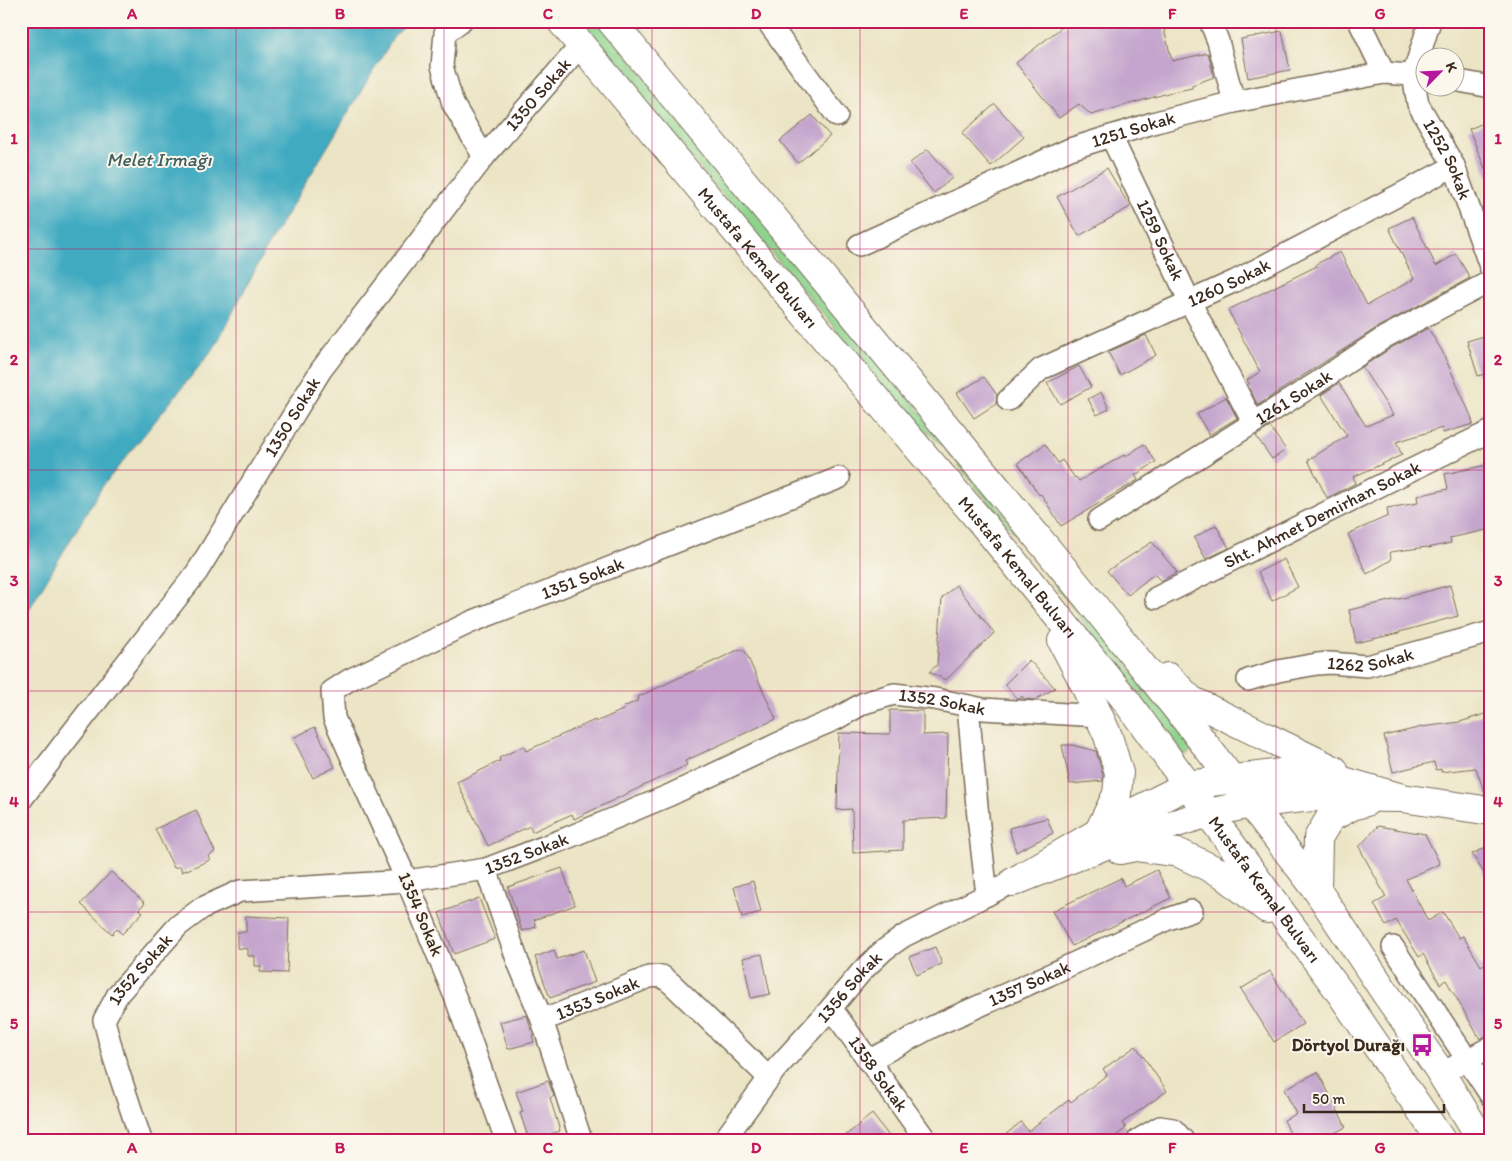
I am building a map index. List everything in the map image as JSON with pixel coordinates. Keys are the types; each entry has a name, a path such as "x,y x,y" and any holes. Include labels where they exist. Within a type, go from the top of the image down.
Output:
{"main road":[{"name":"Mustafa Kemal Bulvarı","path":"560,21 842,359 983,524 1124,698 1339,991 1441,1140"},
{"name":"Mustafa Kemal Bulvarı","path":"611,21 1091,602 1193,730 1317,890 1386,994 1442,1073 1482,1140"},
{"path":"1032,585 1082,679 1108,736 1118,773 1117,794 1100,831"},
{"path":"1091,602 1191,700 1334,770 1402,798"},
{"path":"1013,882 1128,815 1188,785 1289,772 1319,774 1402,798"},
{"path":"1013,882 1106,845 1209,813 1250,804 1312,797 1402,798 1491,811"},
{"path":"1317,890 1318,838 1330,818 1352,806 1377,799 1402,798"},
{"path":"1072,858 1135,847 1179,853 1223,874 1297,935"}],"street":[{"path":"461,21 445,33 442,66 453,104 484,157"},
{"path":"767,21 837,116"},
{"path":"1210,21 1218,41 1234,102"},
{"path":"1359,21 1384,73"},
{"name":"1252 Sokak","path":"1425,48 1430,21"},
{"name":"1350 Sokak","path":"21,800 196,572 321,370 484,157 581,45"},
{"name":"1251 Sokak","path":"859,245 1070,149 1156,122 1234,102 1384,73 1414,76"},
{"path":"1464,82 1491,87"},
{"name":"1252 Sokak","path":"1418,98 1418,104 1454,166 1491,269"},
{"name":"1259 Sokak","path":"1111,136 1190,302 1252,422"},
{"name":"1260 Sokak","path":"1008,400 1041,368 1235,281 1454,166"},
{"name":"1261 Sokak","path":"1099,520 1315,384 1385,337 1491,281"},
{"name":"Sht. Ahmet Demirhan Sokak","path":"1156,598 1409,470 1491,431"},
{"name":"1351 Sokak","path":"332,691 348,680 471,622 839,478"},
{"name":"1262 Sokak","path":"1248,680 1278,671 1317,664 1330,663 1367,666 1491,632"},
{"name":"1354 Sokak","path":"332,691 334,718 408,881 456,999 506,1140"},
{"name":"1352 Sokak","path":"141,1140 114,1058 104,1020 118,994 178,926 202,908 240,891 408,881 486,869 670,795 777,744 836,719 864,703 894,694 934,699 983,709 1099,716"},
{"path":"968,706 987,895"},
{"name":"1353 Sokak","path":"486,869 518,962 541,1017 554,1016 649,977 662,976 770,1078"},
{"name":"1356 Sokak","path":"724,1140 770,1078 862,971 884,950 904,936 1013,882"},
{"name":"1357 Sokak","path":"868,1061 934,1026 1168,919 1192,911"},
{"path":"1392,947 1491,1096"},
{"name":"1358 Sokak","path":"831,1008 926,1140"},
{"path":"541,1017 581,1140"},
{"path":"1442,1073 1491,1047"},
{"path":"1138,1140 1160,1126 1173,1129 1183,1140"}],"green space":[{"path":"580,21 599,21 1196,748 1185,755 1039,564 954,459 938,441 910,417 653,112"}],"water":[{"name":"Melet Irmağı","path":"21,21 412,21 395,35 267,247 214,348 102,487 21,623"}],"building":[{"path":"1079,21 1162,21 1172,61 1208,53 1214,77 1192,85 1192,88 1091,115 1079,104 1059,118 1016,63 1062,27"},
{"path":"1282,31 1290,70 1248,78 1241,39"},
{"path":"995,104 1024,137 991,166 962,133"},
{"path":"812,115 830,136 798,163 780,141"},
{"path":"1491,120 1491,181 1490,181 1469,129"},
{"path":"928,149 952,178 934,193 910,163"},
{"path":"1107,168 1130,207 1079,236 1057,197"},
{"path":"1412,217 1436,266 1456,254 1470,278 1378,327 1258,405 1247,385 1249,384 1247,380 1260,372 1228,310 1317,266 1316,264 1340,252 1367,305 1414,279 1389,228"},
{"path":"1428,328 1442,351 1473,424 1443,433 1442,428 1396,442 1402,455 1353,477 1356,483 1327,498 1308,460 1347,436 1321,395 1339,383 1366,426 1393,415 1362,367 1391,348"},
{"path":"1491,334 1491,372 1478,376 1467,341"},
{"path":"1146,335 1156,355 1120,375 1108,352"},
{"path":"1079,366 1091,387 1060,404 1047,383"},
{"path":"984,377 997,395 996,404 974,418 957,393"},
{"path":"1101,392 1109,409 1097,415 1088,399"},
{"path":"1226,397 1237,418 1209,435 1197,414"},
{"path":"1270,427 1286,450 1272,459 1256,436"},
{"path":"1045,444 1058,463 1062,460 1079,481 1124,455 1125,457 1144,444 1156,462 1135,475 1138,480 1061,526 1041,494 1039,495 1018,463"},
{"path":"1487,465 1491,481 1491,529 1450,538 1451,543 1428,548 1390,552 1391,560 1367,574 1348,534 1388,516 1387,508 1418,503 1417,496 1448,489 1445,474"},
{"path":"1216,525 1229,548 1206,559 1194,538"},
{"path":"1152,542 1177,572 1161,581 1154,574 1128,595 1107,571"},
{"path":"1284,559 1298,587 1272,601 1258,572"},
{"path":"956,585 994,633 946,680 929,672 937,665 942,598"},
{"path":"1450,585 1458,616 1356,643 1349,610"},
{"path":"740,649 740,651 744,649 776,719 685,761 687,765 574,819 572,814 532,832 530,826 488,846 457,782 500,761 499,758 524,746 526,751 595,720 596,722 625,709 624,707 639,700 638,697"},
{"path":"1029,660 1055,688 1035,700 1024,699 1022,696 1020,699 1017,699 1005,684"},
{"path":"890,710 923,711 923,735 948,734 946,818 903,820 903,850 853,853 852,809 837,810 839,733 890,734"},
{"path":"1491,712 1491,795 1485,794 1476,768 1441,772 1441,769 1436,770 1434,762 1393,772 1384,736 1422,727 1460,722"},
{"path":"315,727 335,767 313,778 293,738"},
{"path":"1062,745 1072,745 1096,751 1103,781 1070,784"},
{"path":"196,810 215,852 208,856 210,860 182,872 180,866 174,868 155,829"},
{"path":"1047,818 1053,833 1016,852 1009,828"},
{"path":"1378,826 1425,834 1440,864 1406,879 1428,921 1443,912 1459,938 1463,936 1481,966 1491,960 1491,1034 1480,1039 1446,980 1440,984 1423,954 1419,957 1396,920 1386,926 1374,904 1386,897 1359,847"},
{"path":"1491,845 1491,884 1472,854"},
{"path":"562,868 575,905 534,920 536,927 522,931 508,887"},
{"path":"1157,870 1171,898 1072,946 1052,911 1121,878 1124,886"},
{"path":"111,872 145,903 139,909 143,912 122,934 117,929 112,934 81,904"},
{"path":"753,881 761,912 742,917 734,887"},
{"path":"479,898 495,939 454,954 439,913"},
{"path":"246,916 289,918 287,973 260,972 261,966 255,966 255,956 248,956 248,949 237,948 237,932 246,932"},
{"path":"935,947 942,964 917,975 909,957"},
{"path":"554,950 557,959 584,950 595,982 550,998 535,957"},
{"path":"762,954 770,994 751,998 743,958"},
{"path":"1270,971 1303,1024 1274,1042 1241,989"},
{"path":"527,1015 534,1042 508,1049 500,1022"},
{"path":"1136,1046 1167,1091 1122,1123 1126,1128 1111,1140 999,1140 1021,1122 1028,1131 1069,1100 1071,1102 1107,1075 1103,1069"},
{"path":"1318,1072 1346,1127 1321,1140 1293,1140 1284,1120 1296,1114 1284,1089"},
{"path":"548,1081 554,1096 550,1098 560,1131 529,1140 520,1113 523,1112 516,1092"},
{"path":"872,1114 892,1140 840,1140"}],"place":[{"name":"Dörtyol Durağı","path":"1422,1045"}]}
